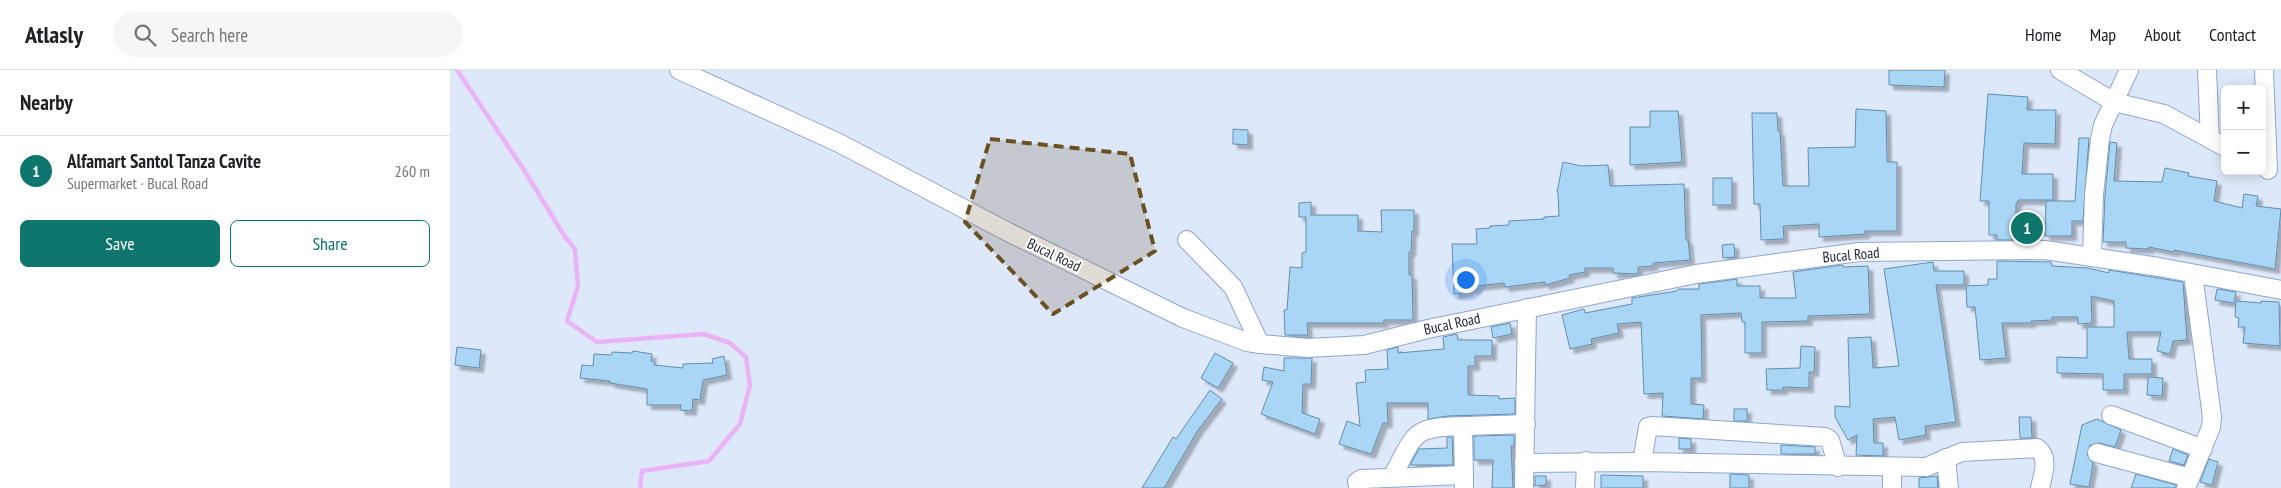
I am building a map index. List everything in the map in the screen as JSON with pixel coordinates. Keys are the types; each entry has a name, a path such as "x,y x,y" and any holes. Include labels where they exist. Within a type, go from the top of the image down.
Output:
{"street":[{"name":"Bucal Road","path":"679,70 839,143 1008,232 1183,318 1247,342 1260,344 1308,348 1364,345 1428,329 1696,274 1859,252 2045,250 2092,256 2281,290"},
{"path":"2062,70 2114,102 2164,114 2217,143"},
{"path":"2092,256 2094,195 2100,139 2129,70"},
{"path":"2207,70 2217,143"},
{"path":"2264,70 2270,169"},
{"path":"1187,240 1233,287 1260,344"},
{"path":"2097,453 2188,483 2203,449 2212,417 2193,274"},
{"path":"1524,488 1527,308"},
{"path":"2111,415 2203,449"},
{"path":"1392,477 1409,444 1420,432 1437,426 1526,424"},
{"path":"1359,488 1358,482 1361,479 1392,477 1464,481 1463,433 1467,426"},
{"path":"1642,462 1645,434 1648,428 1652,426 1825,437 1830,440 1838,466"},
{"path":"1524,464 1586,461 1926,468 1962,452 2037,448 2043,453 2045,461 2040,488"},
{"path":"1946,458 1949,488"},
{"path":"1585,488 1586,461"},
{"path":"1892,468 1892,488"}],"highlighted area":[{"path":"990,139 1130,154 1155,251 1053,314 965,222"}],"building":[{"path":"1889,70 1945,70 1944,87 1889,85"},
{"path":"1988,94 2028,97 2027,110 2056,110 2055,144 2024,143 2022,174 2053,174 2053,200 2018,200 2018,203 2016,203 2016,240 1997,240 1997,235 1989,235 1989,201 1980,201"},
{"path":"1856,109 1886,111 1887,162 1897,162 1897,231 1865,231 1865,234 1819,237 1819,224 1783,226 1784,239 1761,240 1760,204 1754,204 1752,113 1777,113 1778,131 1780,131 1783,186 1809,186 1808,148 1855,147"},
{"path":"1650,111 1678,111 1682,162 1630,165 1630,127 1650,127"},
{"path":"1233,129 1248,130 1248,145 1233,144"},
{"path":"2079,138 2089,138 2083,221 2072,221 2072,236 2045,236 2046,201 2075,201"},
{"path":"2110,142 2117,143 2114,181 2162,182 2165,168 2189,173 2188,176 2217,181 2214,201 2242,208 2244,194 2258,196 2256,206 2281,209 2275,269 2174,250 2174,252 2149,247 2149,249 2126,248 2126,242 2103,242"},
{"path":"1563,162 1581,166 1608,165 1610,186 1684,184 1686,240 1688,240 1690,260 1653,263 1653,266 1638,267 1638,274 1613,273 1613,268 1585,268 1585,272 1569,275 1570,278 1545,285 1545,282 1505,287 1504,283 1476,286 1476,289 1468,290 1469,292 1454,294 1452,244 1477,244 1476,229 1509,225 1509,221 1559,216 1557,192"},
{"path":"1713,178 1732,178 1732,205 1713,205"},
{"path":"1311,202 1311,215 1358,215 1358,231 1382,232 1381,210 1414,210 1414,231 1412,231 1411,252 1409,252 1409,275 1412,275 1413,320 1384,320 1384,323 1307,323 1308,335 1285,335 1284,310 1287,310 1290,267 1302,268 1302,253 1306,252 1306,217 1299,217 1299,203"},
{"path":"1734,244 1735,257 1723,258 1722,245"},
{"path":"1997,261 2051,262 2052,266 2088,268 2109,273 2109,270 2183,282 2187,340 2173,341 2170,354 2157,351 2161,332 2127,332 2129,359 2152,359 2152,374 2124,374 2124,390 2103,390 2103,374 2057,373 2057,357 2087,358 2087,327 2114,327 2114,301 2091,296 2092,323 2078,324 2078,317 2052,317 2052,320 2031,321 2031,323 2002,323 2006,358 1980,360 1975,307 1967,307 1966,286 1988,285 1988,279 1997,279"},
{"path":"1933,262 1934,271 1964,271 1964,285 1936,285 1956,422 1925,426 1926,435 1899,440 1895,417 1873,419 1874,443 1883,443 1883,456 1856,455 1857,435 1848,440 1835,417 1835,406 1850,407 1848,338 1871,337 1873,368 1899,366 1884,269"},
{"path":"1843,265 1843,267 1868,266 1870,314 1808,316 1808,321 1762,322 1762,353 1745,353 1745,322 1742,322 1741,313 1701,315 1702,378 1691,378 1691,404 1704,405 1703,419 1662,416 1663,393 1644,394 1641,322 1617,324 1619,333 1591,339 1592,344 1570,349 1562,315 1584,309 1585,313 1632,304 1632,298 1677,291 1678,289 1699,289 1699,284 1737,279 1737,286 1760,286 1760,298 1796,298 1793,272"},
{"path":"2217,289 2236,292 2234,303 2215,300"},
{"path":"2236,301 2279,302 2280,346 2243,343 2245,327 2238,327 2239,318 2235,317"},
{"path":"1510,323 1512,334 1493,338 1491,327"},
{"path":"1457,334 1458,340 1492,340 1492,356 1475,356 1475,366 1468,366 1468,395 1499,396 1499,399 1515,398 1515,414 1448,416 1428,419 1428,403 1387,403 1388,423 1383,423 1371,454 1339,444 1347,421 1360,426 1356,383 1366,382 1365,370 1388,369 1387,350 1398,347 1398,353 1444,349 1443,337"},
{"path":"1801,346 1815,347 1814,372 1809,372 1809,388 1783,387 1783,390 1767,390 1766,369 1800,368"},
{"path":"457,347 481,350 479,368 455,365"},
{"path":"633,351 652,354 651,361 655,362 654,365 683,368 683,364 713,363 712,359 724,356 727,375 703,380 700,400 693,399 692,411 680,410 681,405 647,405 647,389 610,383 610,381 580,378 582,365 593,366 594,354 611,355 612,352 632,353"},
{"path":"1215,353 1233,363 1218,388 1201,378"},
{"path":"1284,358 1312,358 1311,384 1303,384 1302,413 1320,419 1315,434 1261,414 1273,382 1262,380 1264,367 1284,371"},
{"path":"2148,377 2163,378 2162,396 2147,395"},
{"path":"1210,390 1222,399 1198,430 1164,488 1142,488 1173,437 1176,439"},
{"path":"1734,409 1747,409 1747,421 1734,421"},
{"path":"2019,417 2031,417 2032,438 2020,438"},
{"path":"2097,419 2121,430 2115,447 2099,443 2090,445 2087,455 2093,463 2089,487 2070,484 2082,425"},
{"path":"1514,435 1514,446 1511,446 1513,488 1492,488 1493,460 1474,460 1474,436"},
{"path":"1447,437 1452,437 1453,465 1410,465 1419,449 1447,448"},
{"path":"1679,438 1691,439 1691,449 1679,449"},
{"path":"1781,445 1815,447 1815,454 1781,454"},
{"path":"2173,449 2188,455 2184,465 2169,461"},
{"path":"2209,459 2218,462 2212,485 2200,482"},
{"path":"1730,474 1749,475 1749,488 1730,488"},
{"path":"2136,474 2176,485 2176,488 2131,488"},
{"path":"1601,475 1643,476 1643,488 1601,488"},
{"path":"1535,476 1546,476 1546,485 1535,486"},
{"path":"1937,476 1938,488 1919,488 1919,478"}],"waterway":[{"path":"457,70 524,170 565,237 575,249 578,286 567,321 597,342 704,334 730,343 746,357 750,385 740,424 709,461 642,471 640,488"}],"place":[{"name":"Alfamart Santol Tanza Cavite","path":"2027,228"}]}
